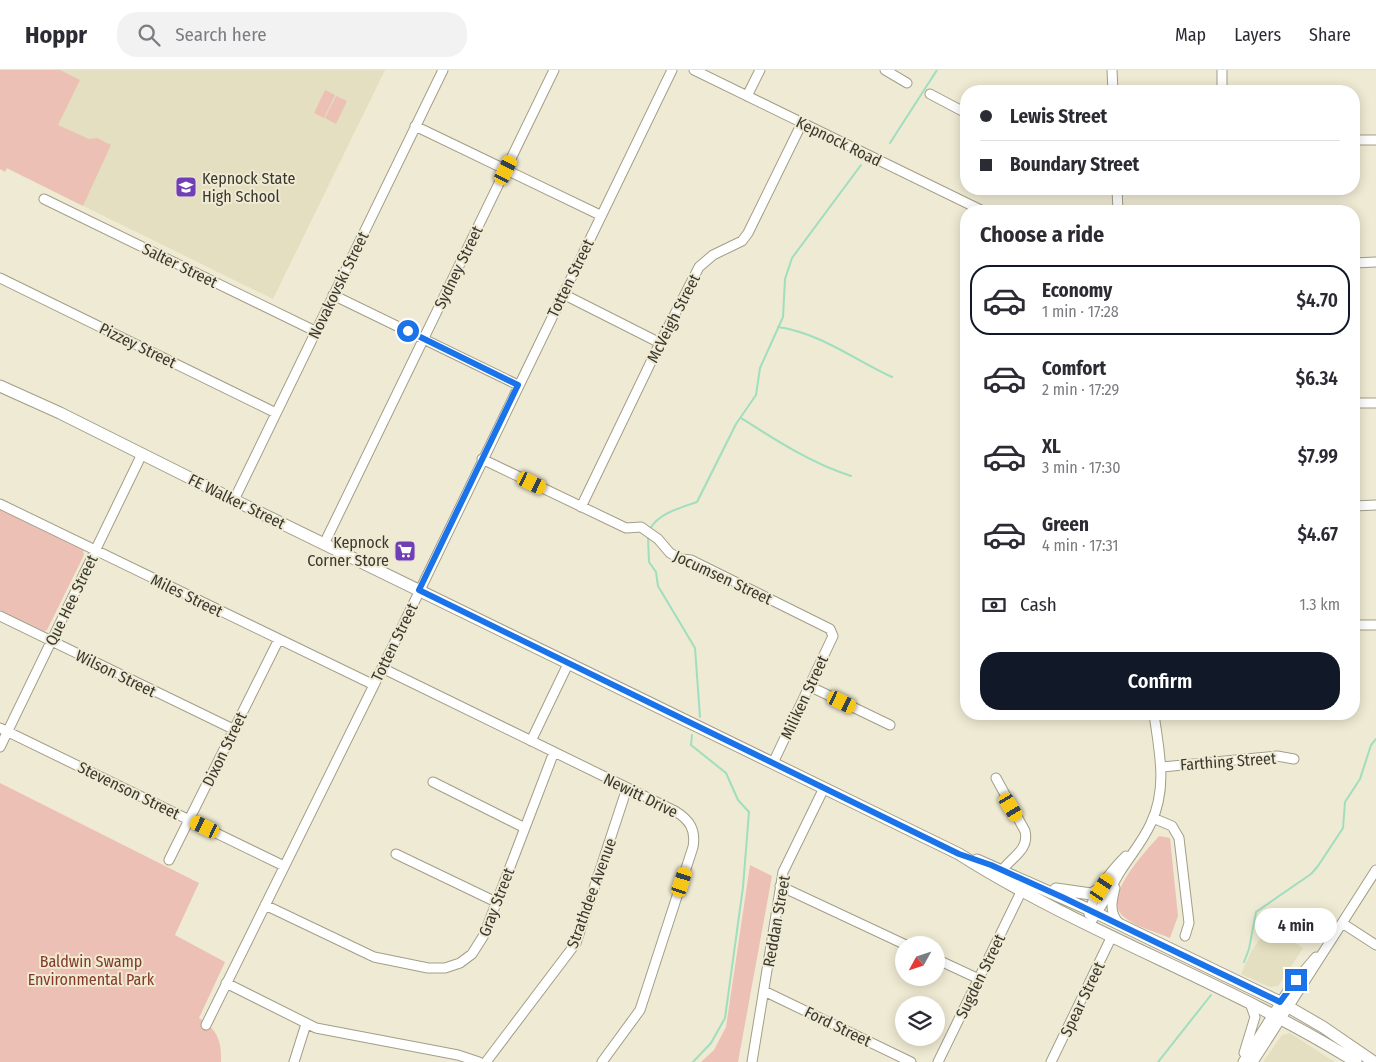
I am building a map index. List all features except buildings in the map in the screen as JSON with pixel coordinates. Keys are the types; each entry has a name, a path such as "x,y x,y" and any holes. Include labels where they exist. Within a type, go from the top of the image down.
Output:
{"main road":[{"name":"FE Walker Street","path":"0,386 60,412 234,500 1000,874 1022,890 1277,1017 1356,1062"},
{"name":"FE Walker Street","path":"1000,874 1018,877 1285,1005 1374,1062"},
{"path":"1018,877 1073,893 1091,894 1102,888"}],"street":[{"name":"Novakovski Street","path":"234,500 443,70"},
{"name":"Sydney Street","path":"324,544 554,70"},
{"name":"Totten Street","path":"206,1024 374,685 600,215 672,70"},
{"name":"Kepnock Road","path":"694,70 971,205"},
{"path":"748,96 760,70"},
{"path":"885,70 907,83"},
{"path":"1112,70 1113,85"},
{"path":"1222,70 1222,85"},
{"path":"930,94 960,110"},
{"name":"McVeigh Street","path":"581,507 699,266 713,255 742,241 748,233 802,123"},
{"path":"415,126 600,215"},
{"path":"1360,140 1376,140"},
{"name":"Salter Street","path":"44,198 315,331"},
{"path":"1360,263 1376,262"},
{"name":"Pizzey Street","path":"0,278 276,413"},
{"path":"562,294 660,343"},
{"path":"333,295 518,385"},
{"path":"1360,403 1376,402"},
{"name":"Que Hee Street","path":"0,747 4,730 51,641 142,454"},
{"name":"Jocumsen Street","path":"482,459 626,528 641,527 680,559 691,560 828,626 832,631"},
{"name":"Miles Street","path":"0,504 374,685"},
{"path":"1360,506 1376,505"},
{"name":"Wilson Street","path":"0,616 233,729"},
{"path":"1360,624 1376,624"},
{"name":"Miliken Street","path":"773,763 833,636 832,631"},
{"name":"Dixon Street","path":"169,860 279,639"},
{"path":"531,741 568,664"},
{"name":"Newitt Drive","path":"382,668 682,815 692,826 694,840 640,1010 602,1062"},
{"path":"809,686 890,725"},
{"path":"1088,924 1153,818 1160,796 1162,767 1155,720"},
{"name":"Stevenson Street","path":"4,730 284,866"},
{"name":"Gray Street","path":"265,905 374,957 436,969 453,966 472,954 484,935 554,752"},
{"name":"Farthing Street","path":"1162,767 1277,756 1294,758"},
{"path":"996,778 1025,831 1027,840 1022,850 1000,874"},
{"path":"433,782 525,828"},
{"name":"Strathdee Avenue","path":"486,1062 576,943 626,788"},
{"name":"Reddan Street","path":"752,1062 783,872 824,788"},
{"path":"1153,818 1172,826 1178,834 1189,923 1185,936"},
{"path":"1094,912 1102,888 1115,867 1137,846"},
{"path":"396,854 496,902"},
{"path":"1241,1062 1277,1017 1376,870"},
{"path":"1119,873 1112,909 1113,917 1119,924"},
{"path":"780,886 895,940"},
{"name":"Sugden Street","path":"938,1062 1022,890"},
{"path":"1342,923 1376,945"},
{"name":"Spear Street","path":"1051,1062 1112,936"},
{"path":"945,963 979,979"},
{"path":"226,983 306,1024 328,1032 458,1054 479,1062"},
{"name":"Ford Street","path":"764,991 911,1062"},
{"path":"1241,1062 1254,1021 1255,1013 1250,1004"},
{"path":"1254,1062 1277,1017"},
{"path":"294,1062 306,1024"}],"shaded area":[{"name":"Kepnock State High School","path":"53,70 385,70 273,299 6,168"},
{"path":"1271,924 1303,948 1278,986 1270,987 1241,974 1252,950"},
{"path":"1290,1033 1335,1062 1263,1062 1282,1035"}],"green space":[{"path":"0,70 60,70 80,80 58,125 89,139 97,138 111,145 83,206 7,168 5,172 0,169"},
{"path":"325,90 335,95 324,118 314,113"},
{"path":"336,96 347,101 336,124 325,118"},
{"path":"0,508 83,550 84,555 47,630 44,631 0,610"},
{"name":"Baldwin Swamp Environmental Park","path":"0,783 199,883 175,935 225,962 199,1018 217,1036 221,1048 221,1062 0,1062"},
{"path":"1159,836 1170,838 1178,916 1170,938 1134,924 1124,917 1118,909 1121,887 1136,863"},
{"path":"750,865 772,876 738,1062 701,1062 714,1050 726,1027"}],"waterway":[{"path":"890,143 937,70"},
{"path":"650,529 664,515 697,502 736,424 756,395 760,368 783,317 785,279 792,258 861,165"},
{"path":"778,327 793,330 823,341 892,377"},
{"path":"741,418 808,458 851,476"},
{"path":"648,537 649,562 656,572 658,586 695,648 700,717"},
{"path":"692,735 691,745 726,773 738,800 749,812 743,887 725,1018 711,1043 693,1062"},
{"path":"1244,962 1249,949 1256,912 1311,874 1343,828 1345,802 1360,779 1371,745 1376,739"},
{"path":"1158,1062 1211,995"}],"place":[{"name":"Kepnock State High School","path":"186,187"},
{"name":"Kepnock Corner Store","path":"405,551"}],"route":[{"path":"408,331 518,385 419,590 959,854 991,865 1062,897 1280,1002 1296,980"}]}
